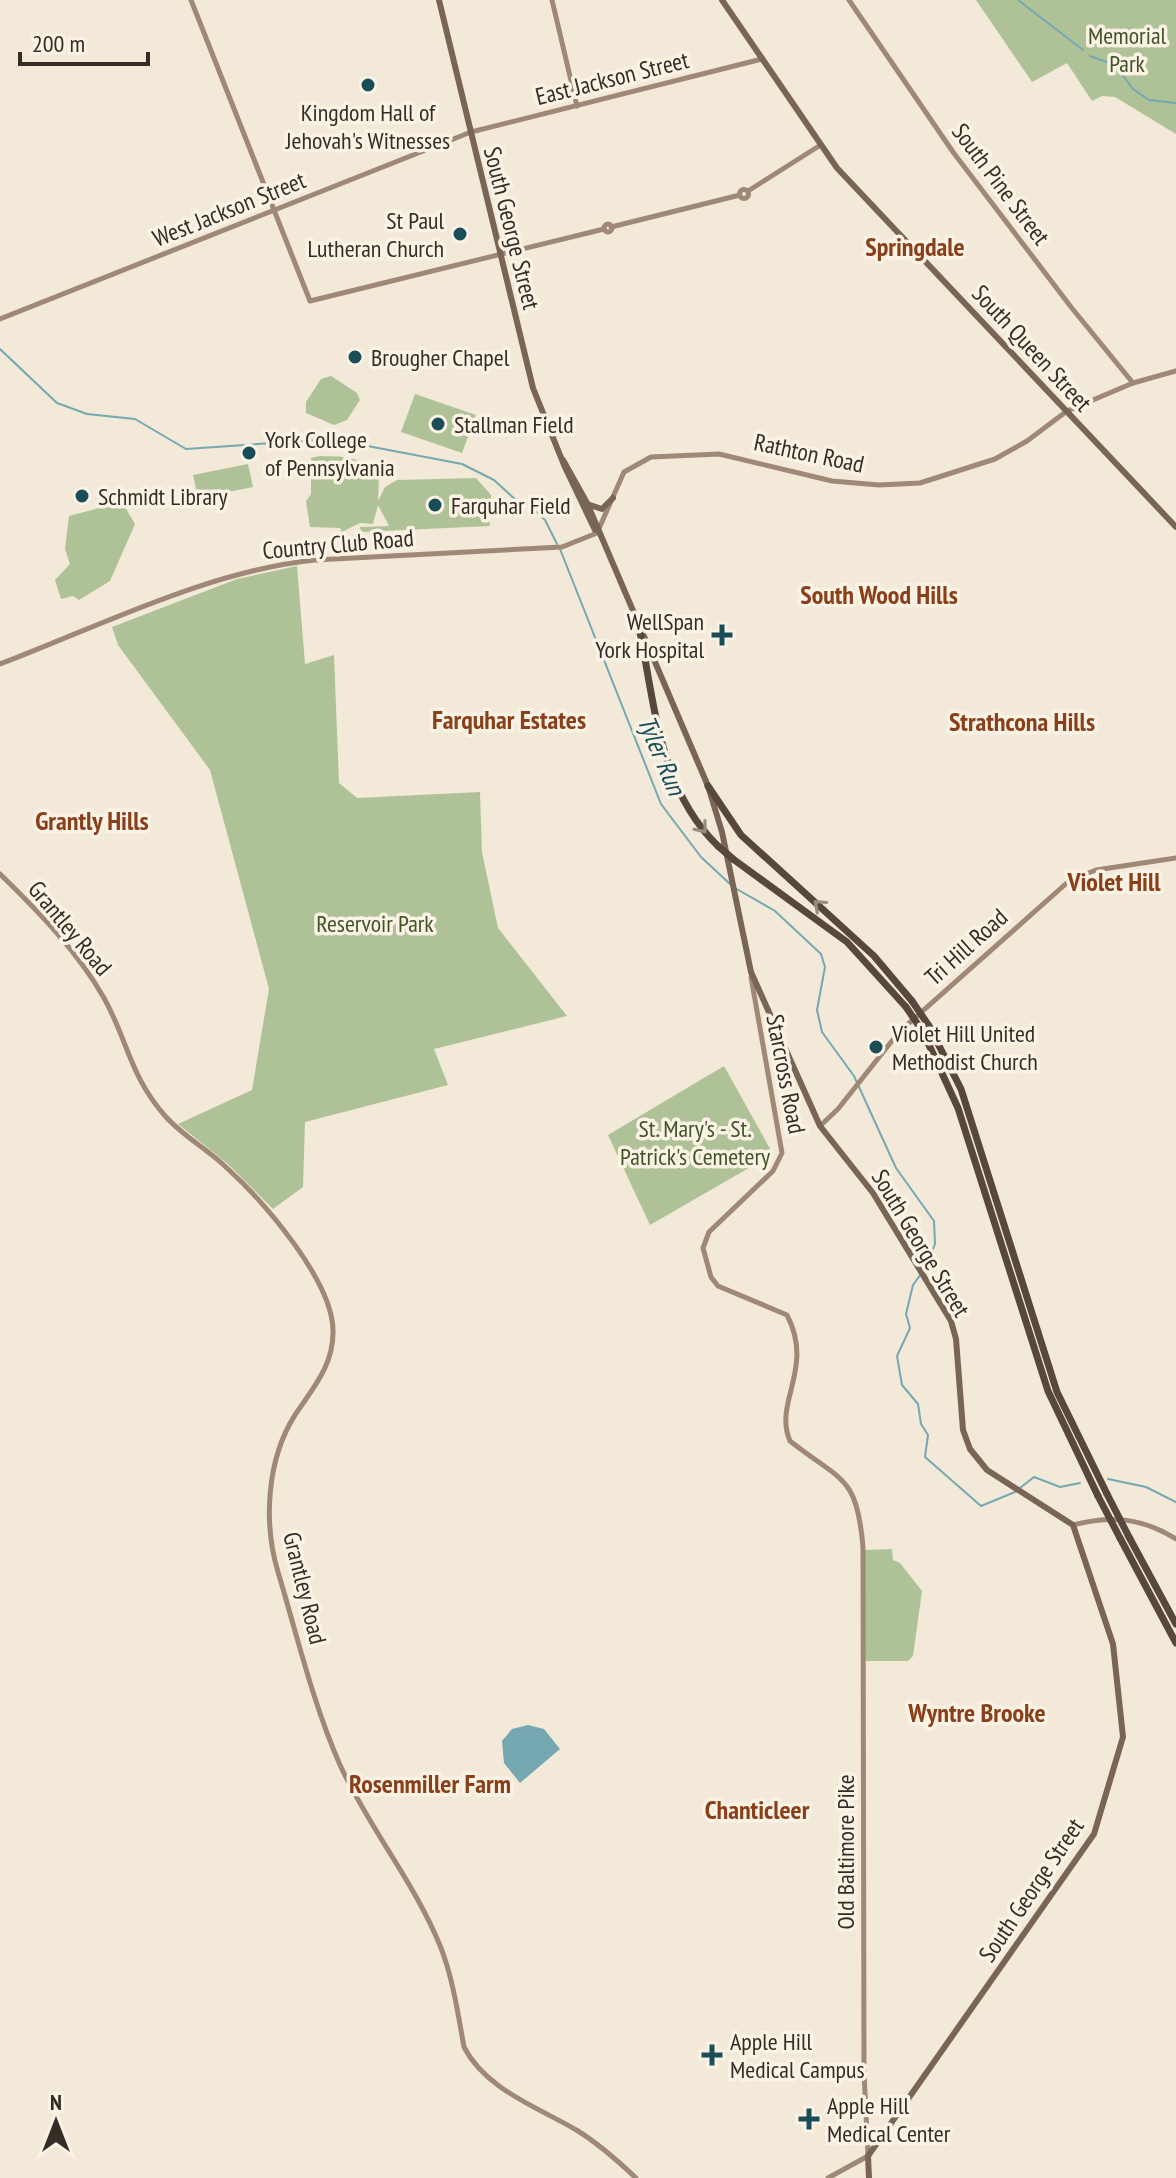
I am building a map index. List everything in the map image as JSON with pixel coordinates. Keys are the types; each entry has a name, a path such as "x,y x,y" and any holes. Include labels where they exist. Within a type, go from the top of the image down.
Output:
{"highway":[{"path":"640,632 672,779 696,821 733,859 847,942 909,1004"},
{"path":"708,786 749,843 874,956 926,1029 961,1089 1057,1392 1102,1495 1176,1643"},
{"path":"1124,1537 1176,1624"}],"main road":[{"name":"South George Street","path":"439,0 533,388 708,786 722,832 751,972 820,1126 873,1193 925,1275 954,1329 965,1439 980,1464 1073,1525 1113,1644 1124,1726 1118,1762 1099,1822 1086,1846 868,2156"},
{"name":"South Queen Street","path":"722,0 819,146 849,182 1176,527"},
{"name":"South George Street","path":"563,460 587,503 597,533"},
{"path":"587,503 598,510 613,498"},
{"path":"868,2156 869,2178"}],"street":[{"path":"191,0 310,301 604,229 606,224 611,227 740,195 743,190 748,191 819,146"},
{"path":"552,0 577,106"},
{"name":"South Pine Street","path":"849,0 953,152 1133,383"},
{"name":"East Jackson Street","path":"471,132 762,59"},
{"name":"West Jackson Street","path":"0,319 471,132"},
{"name":"Rathton Road","path":"597,533 619,480 630,466 651,457 681,453 738,457 855,484 920,483 995,459 1027,441 1067,411 1133,383 1176,371"},
{"name":"Country Club Road","path":"0,664 215,582 275,565 347,558 559,548 597,533"},
{"name":"Tri Hill Road","path":"820,1126 899,1032 1069,881 1096,870 1176,858"},
{"name":"Grantley Road","path":"0,874 81,962 118,1027 133,1072 156,1104 168,1119 250,1191 324,1293 332,1317 332,1349 321,1378 295,1416 279,1447 273,1474 271,1530 277,1566 331,1744 352,1789 441,1949 464,2047 472,2062 497,2085 601,2147 636,2178"},
{"name":"Starcross Road","path":"751,972 782,1153 773,1171 709,1232 704,1259 718,1286 787,1315 799,1343 788,1412 788,1435 790,1441 837,1474 852,1490 860,1512 863,1547"},
{"path":"1073,1525 1122,1518 1147,1525 1176,1539"},
{"name":"Old Baltimore Pike","path":"863,1547 864,2072 868,2156"},
{"path":"828,2178 868,2156"}],"green space":[{"name":"Memorial Park","path":"976,0 1176,0 1176,134 1115,97 1102,96 1092,101 1067,63 1032,82"},
{"path":"331,376 357,393 360,400 347,420 334,425 306,413 306,402 321,379"},
{"name":"Stallman Field","path":"415,394 476,415 462,453 401,432"},
{"path":"346,457 365,465 379,477 378,501 385,487 397,480 476,478 491,495 491,508 483,521 489,521 490,526 361,532 360,527 389,526 378,505 373,524 360,523 342,532 340,528 310,527 306,501 311,494 311,458"},
{"path":"248,464 253,487 198,498 193,475"},
{"path":"122,502 135,524 110,581 79,600 73,596 61,599 55,580 70,564 65,549 69,516"},
{"name":"Reservoir Park","path":"297,566 305,664 334,655 339,783 357,798 480,792 482,852 498,928 567,1016 434,1049 448,1085 305,1122 303,1187 273,1209 228,1164 178,1124 252,1090 269,989 210,770 118,645 112,627 237,579"},
{"name":"St. Mary's - St. Patrick's Cemetery","path":"724,1066 773,1154 650,1225 608,1135"},
{"path":"892,1549 893,1560 900,1563 922,1591 913,1656 908,1661 865,1661 864,1550"}],"water":[{"path":"528,1725 544,1729 560,1749 520,1783 504,1763 502,1741 512,1729"}],"waterway":[{"path":"1018,0 1083,50"},
{"path":"1090,56 1115,65 1133,89 1149,100 1176,103"},
{"name":"Tyler Run","path":"0,349 57,403 87,414 135,419 186,449 331,439 462,464 494,480 517,501 526,502 545,520 557,544"},
{"name":"Tyler Run","path":"560,549 661,804 701,857 730,884"},
{"name":"Tyler Run","path":"735,888 775,911 821,954 825,967 817,1010 822,1032 854,1076 896,1168 934,1221 935,1244 926,1267 913,1285 906,1314 910,1328 897,1356 902,1385 918,1404 921,1424 928,1435 925,1457 981,1506 1015,1492"},
{"name":"Tyler Run","path":"1020,1488 1034,1477 1060,1487 1080,1483"},
{"name":"Tyler Run","path":"1108,1479 1146,1487 1176,1502"}],"place":[{"name":"Kingdom Hall of Jehovah's Witnesses","path":"368,85"},
{"name":"St Paul Lutheran Church","path":"460,234"},
{"name":"Brougher Chapel","path":"355,357"},
{"name":"Stallman Field","path":"438,424"},
{"name":"York College of Pennsylvania","path":"249,453"},
{"name":"Schmidt Library","path":"82,496"},
{"name":"Farquhar Field","path":"435,505"},
{"name":"WellSpan York Hospital","path":"722,635"},
{"name":"Violet Hill United Methodist Church","path":"876,1047"},
{"name":"Apple Hill Medical Campus","path":"712,2055"},
{"name":"Apple Hill Medical Center","path":"809,2119"}],"district":[{"name":"Springdale","path":"915,246"},
{"name":"South Wood Hills","path":"879,594"},
{"name":"Farquhar Estates","path":"509,719"},
{"name":"Strathcona Hills","path":"1022,721"},
{"name":"Grantly Hills","path":"92,820"},
{"name":"Violet Hill","path":"1114,881"},
{"name":"Wyntre Brooke","path":"977,1712"},
{"name":"Rosenmiller Farm","path":"430,1783"},
{"name":"Chanticleer","path":"757,1809"}]}
